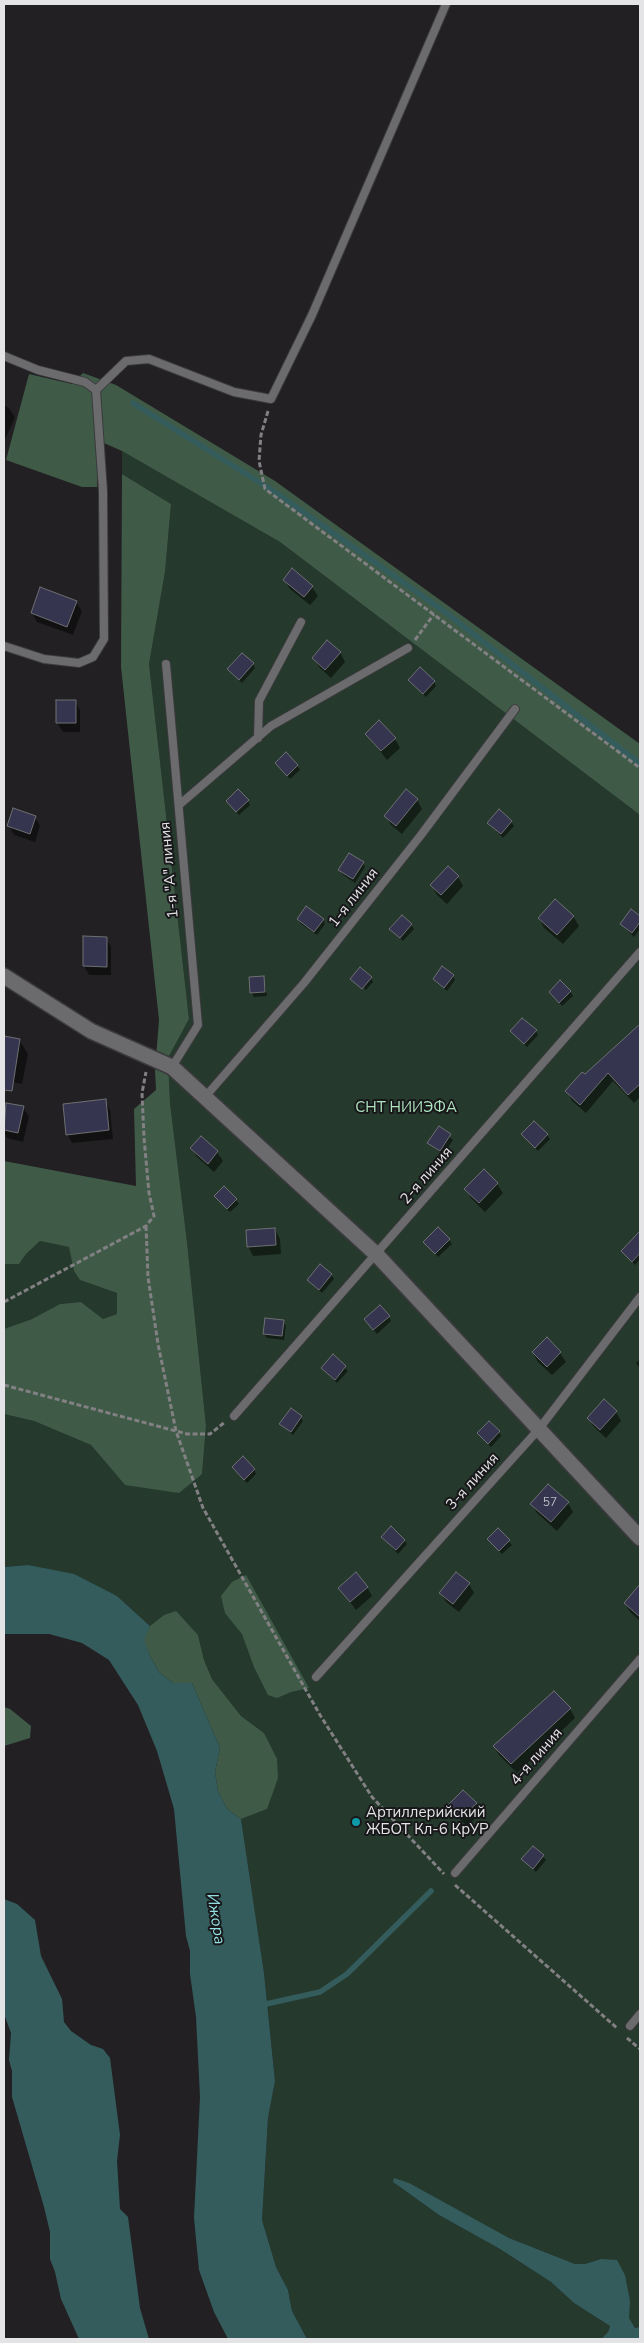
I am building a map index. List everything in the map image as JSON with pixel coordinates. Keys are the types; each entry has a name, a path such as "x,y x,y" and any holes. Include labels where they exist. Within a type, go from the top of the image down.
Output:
{"street":[{"path":"4,976 91,1031 172,1067 377,1255 640,1538"}],"lane":[{"path":"4,646 44,659 79,663 93,657 104,639 103,491 96,390 126,361 149,359 234,392 271,399 312,315 446,4"},
{"path":"4,356 38,370 85,382 96,390"},
{"path":"258,738 258,701 301,622"},
{"path":"179,805 271,726 408,648"},
{"name":"1-я \"А\" линия","path":"166,664 198,1025 172,1067"},
{"name":"1-я линия","path":"205,1097 311,976 421,835 515,709"},
{"name":"2-я линия","path":"234,1416 377,1255 640,952"},
{"name":"3-я линия","path":"316,1677 539,1428 640,1297"},
{"name":"4-я линия","path":"455,1873 640,1659"},
{"path":"630,2026 640,2014"}],"path":[{"path":"271,399 261,435 259,461 265,489 640,768"},
{"path":"408,648 434,614"},
{"path":"4,1302 146,1226 154,1216 149,1194 142,1093 149,1056"},
{"path":"4,1384 187,1434 210,1434 234,1416"}],"green space":[{"path":"83,373 116,385 275,481 640,744 640,815 280,542 122,451 97,440 97,487 82,487 6,460 29,374 72,384"},
{"name":"СНТ НИИЭФА","path":"122,451 280,542 640,815 640,2327 635,2328 628,2318 630,2300 601,2259 585,2264 575,2264 509,2238 393,2182 439,2215 500,2249 551,2282 574,2303 610,2326 608,2332 601,2339 307,2339 292,2311 288,2290 276,2267 262,2220 268,2118 275,2081 264,1973 241,1819 267,1809 264,1733 241,1716 212,1679 204,1660 198,1635 164,1615 150,1626 117,1596 28,1565 4,1567 4,1414 34,1421 91,1445 125,1485 202,1474 206,1426 170,1103 168,1058 189,1019 149,664 165,572 171,504 122,474"},
{"path":"122,474 171,504 165,572 149,664 189,1019 168,1058 170,1103 206,1426 202,1474 179,1493 125,1485 91,1445 34,1421 4,1414 4,1329 32,1319 60,1304 81,1302 103,1319 117,1314 117,1293 80,1280 74,1271 69,1247 40,1241 26,1254 19,1264 4,1264 4,1161 136,1186 134,1109 156,1090 155,1070 159,1020 121,667"},
{"path":"40,1241 70,1247 74,1271 80,1280 117,1293 117,1314 103,1319 81,1302 61,1304 32,1319 4,1329 4,1264 19,1264 26,1254"},
{"path":"246,1575 309,1688 291,1692 277,1698 268,1695 254,1667 242,1634 225,1613 221,1596 232,1582"},
{"path":"176,1611 198,1635 204,1660 212,1679 241,1716 264,1733 277,1759 278,1778 267,1809 241,1819 227,1809 218,1791 215,1772 220,1748 192,1683 173,1683 159,1672 143,1640 150,1626 164,1615"},
{"path":"4,1707 10,1709 31,1726 30,1738 4,1746"}],"water":[{"name":"Ижора","path":"28,1565 74,1574 117,1596 150,1626 144,1640 159,1672 173,1683 192,1683 220,1748 215,1772 218,1791 227,1809 241,1819 264,1973 275,2081 268,2118 262,2220 276,2267 288,2290 292,2311 307,2339 228,2339 214,2312 199,2270 194,2218 200,2097 196,2017 174,1809 157,1751 138,1705 109,1660 82,1643 49,1634 4,1634 4,1567"},
{"path":"4,1899 17,1904 35,1920 41,1956 62,1999 64,2022 71,2031 91,2045 103,2049 110,2058 120,2135 117,2161 120,2209 128,2217 140,2308 149,2339 79,2339 61,2299 50,2259 50,2232 44,2207 12,2097 12,2071 9,2060 11,2033 4,2014"},
{"path":"394,2178 409,2183 509,2238 575,2264 585,2264 601,2259 617,2260 625,2275 630,2301 629,2318 635,2328 640,2327 640,2339 601,2339 608,2332 610,2326 574,2303 551,2282 500,2249 439,2215 393,2182"}],"building":[{"path":"292,568 313,586 304,597 283,580"},
{"path":"40,587 77,601 67,627 31,613"},
{"path":"327,640 341,652 325,670 312,658"},
{"path":"242,653 254,663 239,680 227,669"},
{"path":"420,667 435,681 423,694 408,680"},
{"path":"56,700 76,700 76,723 56,723"},
{"path":"379,720 396,738 381,751 365,734"},
{"path":"286,752 298,765 287,776 275,763"},
{"path":"238,789 249,800 236,812 226,801"},
{"path":"406,789 418,799 396,826 384,816"},
{"path":"13,808 36,816 30,834 7,826"},
{"path":"499,809 512,821 501,834 487,823"},
{"path":"349,853 364,862 353,879 338,870"},
{"path":"448,866 459,876 441,895 430,885"},
{"path":"555,899 574,916 557,935 538,918"},
{"path":"306,906 324,919 314,932 297,919"},
{"path":"631,909 640,916 640,922 632,933 620,924"},
{"path":"402,915 412,924 400,938 389,929"},
{"path":"83,936 107,937 107,967 83,966"},
{"path":"442,966 454,975 444,988 433,979"},
{"path":"360,967 372,977 362,989 350,979"},
{"path":"264,976 265,992 250,993 249,977"},
{"path":"560,980 571,991 559,1003 549,992"},
{"path":"522,1018 537,1030 524,1044 510,1031"},
{"path":"640,1024 640,1084 628,1095 608,1073 580,1105 565,1091 582,1072 585,1074"},
{"path":"4,1036 20,1039 12,1091 4,1090"},
{"path":"106,1099 109,1130 66,1135 63,1104"},
{"path":"6,1103 24,1106 18,1133 4,1130"},
{"path":"534,1121 548,1134 535,1148 521,1134"},
{"path":"439,1126 451,1134 440,1151 427,1143"},
{"path":"201,1136 218,1151 208,1164 190,1148"},
{"path":"484,1169 498,1183 479,1203 464,1189"},
{"path":"224,1186 237,1199 227,1209 214,1196"},
{"path":"438,1227 450,1239 435,1254 423,1242"},
{"path":"275,1228 276,1245 247,1247 246,1230"},
{"path":"640,1231 640,1253 632,1262 621,1251"},
{"path":"320,1264 332,1274 319,1290 307,1280"},
{"path":"380,1305 390,1316 373,1330 364,1319"},
{"path":"265,1318 284,1320 282,1336 263,1334"},
{"path":"547,1337 561,1352 547,1367 532,1352"},
{"path":"333,1354 346,1366 335,1380 321,1368"},
{"path":"604,1399 617,1411 600,1430 587,1418"},
{"path":"291,1408 302,1416 291,1432 279,1424"},
{"path":"489,1421 500,1431 488,1444 477,1433"},
{"path":"243,1456 255,1469 244,1480 232,1467"},
{"path":"548,1484 569,1502 551,1522 530,1504"},
{"path":"391,1526 405,1540 396,1550 381,1537"},
{"path":"498,1528 510,1540 499,1551 487,1539"},
{"path":"356,1572 368,1587 350,1602 338,1588"},
{"path":"456,1572 470,1583 453,1604 439,1593"},
{"path":"640,1584 640,1617 624,1603"},
{"path":"554,1691 571,1708 511,1764 493,1746"},
{"path":"463,1790 477,1803 461,1818 448,1805"},
{"path":"533,1846 544,1855 533,1869 521,1859"}],"waterway":[{"path":"133,403 278,494 445,612 640,764"},
{"path":"266,2004 320,1992 347,1974 431,1891"}],"place":[{"name":"Артиллерийский ЖБОТ Кл-6 КрУР","path":"356,1822"}]}
